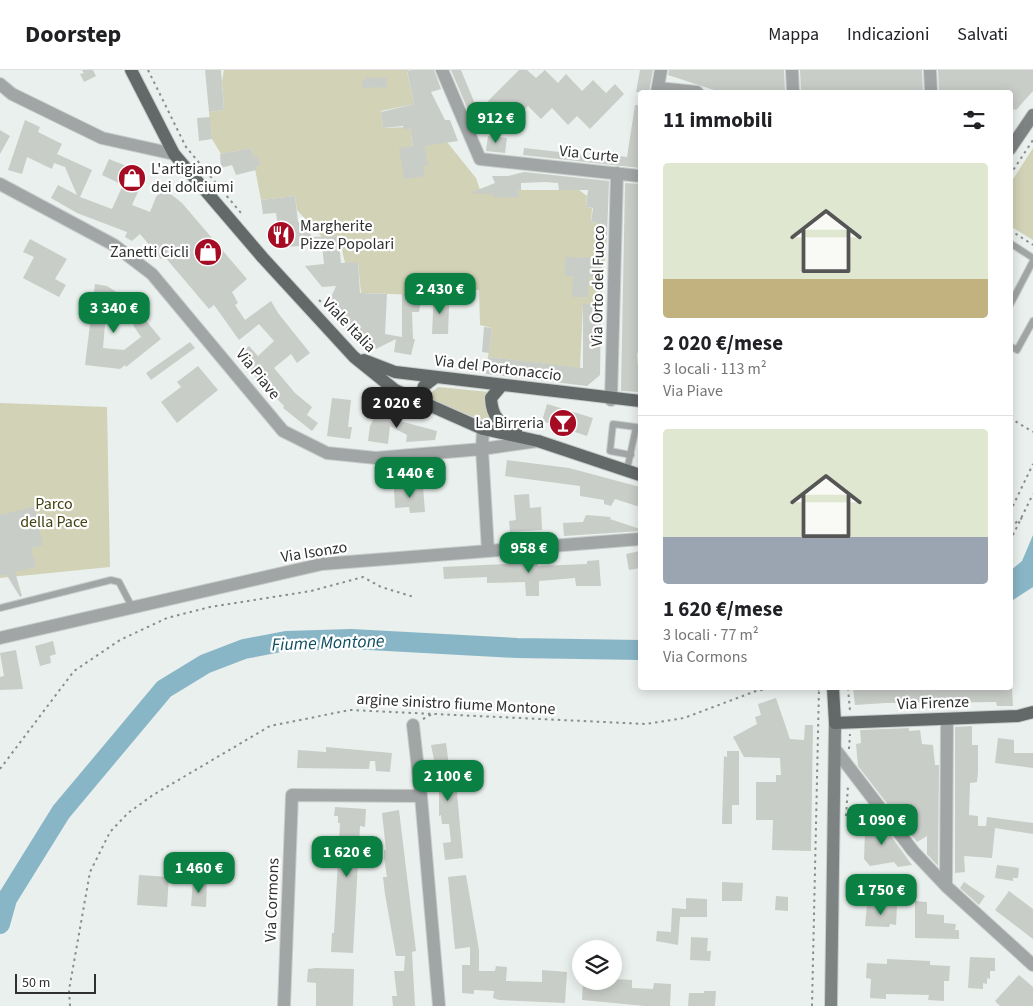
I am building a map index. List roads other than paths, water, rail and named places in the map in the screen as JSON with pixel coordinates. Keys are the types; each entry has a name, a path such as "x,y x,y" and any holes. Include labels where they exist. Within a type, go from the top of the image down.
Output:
{"main road":[{"name":"Viale Italia","path":"131,70 174,154 263,258 354,357 395,390 483,429 538,441 638,474"},
{"path":"1013,145 1033,115"},
{"name":"Via del Portonaccio","path":"354,357 395,372 611,400 638,401"},
{"path":"426,405 422,392 424,386 436,377"},
{"path":"502,385 491,398 491,408 501,424 538,441"},
{"path":"831,1006 835,749 833,690"},
{"name":"Via Firenze","path":"835,723 1018,716 1033,712"}],"street":[{"name":"Via Curte","path":"442,70 480,159 638,176"},
{"path":"658,90 661,70"},
{"path":"792,70 793,90"},
{"path":"930,70 931,90"},
{"path":"0,84 12,94 102,138 174,154"},
{"name":"Via Orto del Fuoco","path":"611,400 617,173"},
{"name":"Via Piave","path":"0,184 114,246 152,274 283,431 327,453 366,457 482,449 538,441"},
{"path":"483,429 482,449 488,551"},
{"name":"Via Isonzo","path":"0,638 322,564 638,539"},
{"path":"946,886 947,719"},
{"path":"413,725 439,1006"},
{"path":"835,749 913,851 946,886 1033,965"},
{"name":"Via Cormons","path":"284,1006 292,795 421,796"}],"lane":[{"path":"1013,245 1033,260 1013,299"},
{"path":"1013,348 1017,350 1033,321"},
{"path":"627,470 631,455 636,427 613,424 610,451 631,455"},
{"path":"0,608 112,580 119,582 132,607"}],"water":[{"path":"1033,535 1033,587 1013,600 1013,568 1022,561"}],"waterway":[{"name":"Fiume Montone","path":"0,924 7,899 61,812 164,689 205,664 244,649 286,641 351,639 517,648 638,650"}],"place":[{"name":"L'artigiano dei dolciumi","path":"132,178"},
{"name":"Margherite Pizze Popolari","path":"281,235"},
{"name":"Zanetti Cicli","path":"208,252"},
{"name":"La Birreria","path":"563,423"}],"park label":[{"name":"Parco della Pace","path":"54,513"}]}
